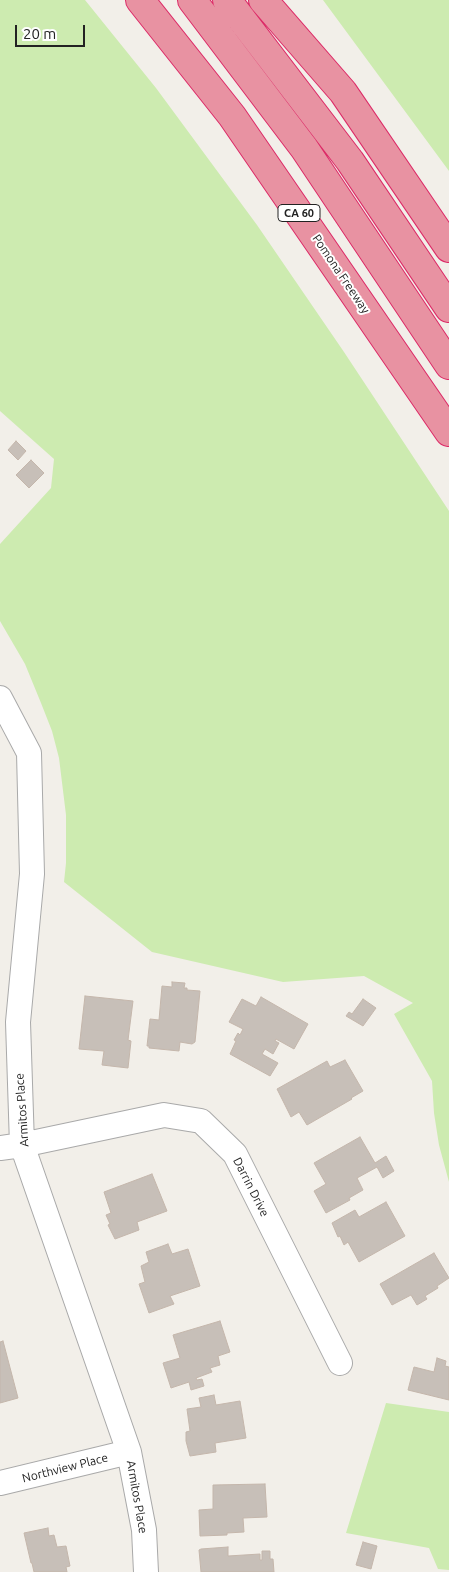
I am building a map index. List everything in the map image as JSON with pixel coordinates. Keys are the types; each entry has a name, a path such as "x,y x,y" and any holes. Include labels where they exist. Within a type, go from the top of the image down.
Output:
{"highway":[{"name":"Pomona Freeway","path":"140,0 232,116 449,432"},
{"path":"192,0 304,148 449,365"},
{"path":"227,0 350,161 449,308"},
{"path":"263,0 342,92 449,248"}],"street":[{"name":"Armitos Place","path":"0,698 29,753 32,874 18,1022 11,1146 129,1452 144,1530 146,1572"},
{"name":"Darrin Drive","path":"11,1146 164,1115 201,1121 235,1154 340,1363"},
{"name":"Northview Place","path":"0,1483 129,1452"}],"green space":[{"path":"0,0 85,0 156,88 257,225 449,511 449,1182 439,1145 432,1081 394,1014 413,1003 364,976 283,982 152,952 64,882 66,815 59,758 52,731 25,664 0,621 0,544 51,488 54,459 0,411"},
{"path":"323,0 449,0 449,171"},
{"path":"386,1403 449,1412 449,1570 438,1569 429,1548 346,1533"}],"building":[{"path":"16,441 26,451 18,460 8,450"},
{"path":"31,460 44,473 29,488 16,475"},
{"path":"172,982 185,983 184,988 187,988 187,990 200,991 195,1042 192,1044 180,1042 179,1051 149,1048 147,1046 150,1019 159,1020 162,986 172,987"},
{"path":"85,996 133,1001 128,1040 131,1041 128,1068 102,1065 104,1051 79,1049"},
{"path":"261,997 308,1024 294,1049 276,1039 275,1041 279,1043 273,1054 265,1049 262,1054 278,1063 270,1076 230,1054 236,1041 234,1040 243,1029 229,1022 242,999 256,1006"},
{"path":"363,999 376,1008 363,1026 346,1016 349,1012 352,1014"},
{"path":"345,1060 363,1091 307,1125 299,1112 291,1117 277,1089 327,1061 330,1067"},
{"path":"360,1137 375,1163 386,1156 394,1171 383,1178 377,1167 357,1178 363,1190 349,1198 350,1200 326,1213 314,1191 326,1184 314,1163"},
{"path":"152,1174 167,1211 137,1222 139,1230 115,1239 108,1225 110,1224 106,1215 111,1213 104,1192"},
{"path":"386,1202 405,1236 359,1262 348,1242 344,1245 340,1236 338,1237 332,1223 355,1210 359,1217"},
{"path":"168,1244 172,1254 188,1249 200,1286 170,1296 174,1304 149,1313 139,1284 145,1282 141,1266 149,1262 146,1252"},
{"path":"434,1253 449,1278 425,1296 427,1299 417,1305 411,1295 392,1305 380,1284"},
{"path":"220,1321 230,1352 218,1356 220,1365 210,1368 212,1372 196,1378 197,1380 202,1379 204,1386 191,1390 189,1382 171,1388 163,1363 180,1358 173,1335"},
{"path":"3,1341 18,1398 0,1403 0,1342"},
{"path":"437,1358 446,1361 445,1366 449,1367 449,1400 408,1390 414,1367 434,1372"},
{"path":"214,1395 216,1405 240,1401 246,1438 215,1443 216,1452 190,1456 186,1441 186,1432 190,1431 187,1409 201,1407 199,1398"},
{"path":"265,1484 267,1517 243,1518 244,1532 200,1536 199,1510 213,1509 213,1485"},
{"path":"48,1528 49,1536 54,1535 57,1547 66,1546 70,1566 66,1567 67,1572 34,1572 24,1533"},
{"path":"363,1542 377,1546 371,1569 356,1565"},
{"path":"228,1547 228,1556 260,1554 260,1560 262,1560 262,1551 270,1551 274,1572 201,1572 199,1550"}]}
